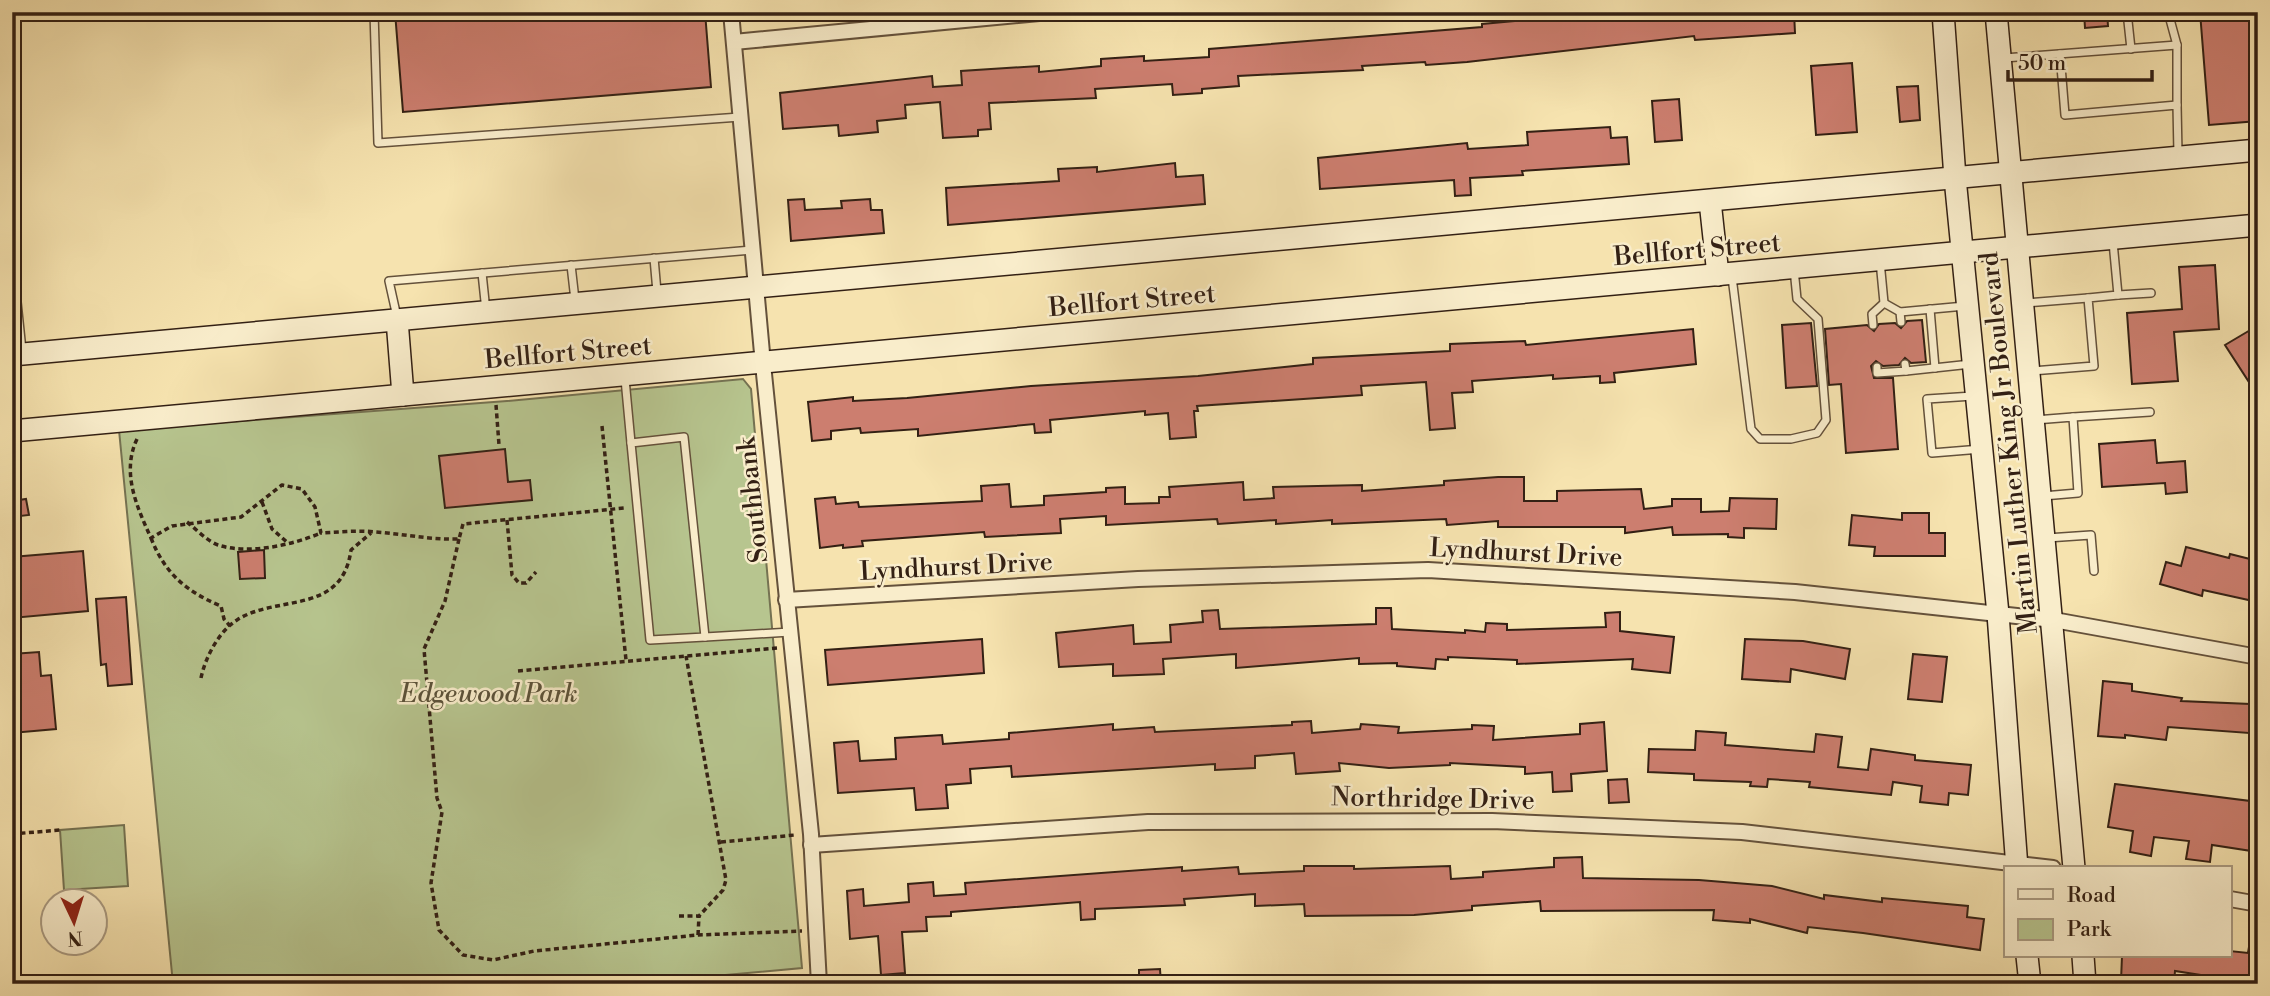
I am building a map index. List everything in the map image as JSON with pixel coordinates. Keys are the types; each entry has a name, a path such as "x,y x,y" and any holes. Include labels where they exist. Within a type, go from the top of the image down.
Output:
{"main road":[{"name":"Martin Luther King Jr Boulevard","path":"1943,12 1955,178 1998,614 2017,865"},
{"name":"Martin Luther King Jr Boulevard","path":"1996,12 2054,620 2074,866"},
{"name":"Bellfort Street","path":"17,355 2258,150"},
{"path":"1710,201 1725,274"},
{"name":"Bellfort Street","path":"12,431 2258,225"},
{"path":"397,320 403,395"},
{"path":"2027,958 2030,984"},
{"path":"2083,958 2085,984"}],"street":[{"name":"Southbank","path":"731,12 811,839 819,984"},
{"path":"734,42 1050,12"},
{"name":"Lyndhurst Drive","path":"786,600 1138,579 1428,570 1795,592 2054,620 2258,657"},
{"name":"Northridge Drive","path":"811,839 1148,821 1492,821 1742,832 2017,865"},
{"path":"2232,899 2258,904"}],"lane":[{"path":"374,12 378,143 741,117"},
{"path":"2127,12 2131,49"},
{"path":"2168,12 2177,45 2178,158"},
{"path":"2000,59 2177,45"},
{"path":"2060,54 2065,115 2177,105"},
{"path":"2113,239 2118,295"},
{"path":"397,320 389,281 753,250"},
{"path":"12,254 17,355"},
{"path":"654,258 657,297"},
{"path":"1880,260 1884,303"},
{"path":"571,265 575,304"},
{"path":"1725,274 1751,429 1760,439 1791,439 1817,433 1826,420 1818,319 1797,299 1794,268"},
{"path":"482,273 486,312"},
{"path":"2023,304 2151,293"},
{"path":"2030,371 2094,366 2088,298"},
{"path":"1884,303 1900,312 1969,306"},
{"path":"1873,325 1872,314 1884,303"},
{"path":"1930,309 1935,368"},
{"path":"1900,312 1901,322"},
{"path":"1877,367 1877,373 1905,367 1935,368 1975,363"},
{"path":"625,375 650,640 790,632"},
{"path":"1977,396 1927,399 1932,453 1983,449"},
{"path":"2035,420 2150,412"},
{"path":"2042,496 2078,493 2073,417"},
{"path":"631,443 684,437 705,636"},
{"path":"2046,538 2091,534 2094,572"}],"path":[{"path":"494,386 499,445"},
{"path":"602,426 626,661"},
{"path":"139,436 132,451 131,481 134,499 151,538 174,579 198,596 221,606 224,619 230,626"},
{"path":"151,538 172,526 187,522 241,517 282,485 302,489 315,507 321,533"},
{"path":"262,502 272,529 289,543"},
{"path":"639,507 463,524 445,601 424,649 437,798 442,813 431,883 439,930 463,954 492,960 534,951 698,935 816,931"},
{"path":"507,520 512,575 519,583 526,583 536,572"},
{"path":"187,522 215,544 238,549 289,543 321,533 372,531 416,535 434,540 459,539"},
{"path":"201,678 205,661 230,626 257,611 307,602 335,584 349,567 351,550 372,531"},
{"path":"518,671 792,647"},
{"path":"686,656 726,880 723,890 699,916 698,935"},
{"path":"12,834 60,830"},
{"path":"721,842 811,839"},
{"path":"12,900 21,899"},
{"path":"679,916 699,916"}],"green space":[{"name":"Edgewood Park","path":"743,379 751,389 802,968 626,984 173,984 119,430 507,401"},
{"path":"124,825 128,886 64,888 60,830"}],"building":[{"path":"395,12 705,12 711,87 403,112"},
{"path":"1560,12 1576,12 1576,16 1630,12 1794,12 1795,33 1695,40 1694,36 1467,62 1426,65 1425,62 1362,66 1363,70 1238,76 1239,86 1202,89 1202,93 1173,95 1172,84 1095,89 1096,98 989,103 991,129 978,130 978,136 943,138 940,102 905,105 906,118 877,121 878,132 839,136 838,125 783,129 780,93 932,76 933,87 962,85 961,71 1039,66 1039,72 1101,66 1101,59 1144,56 1144,61 1209,57 1209,49 1482,27 1482,24 1561,17"},
{"path":"2084,12 2107,12 2108,26 2085,28"},
{"path":"2200,12 2258,12 2258,121 2209,125"},
{"path":"1852,63 1857,132 1816,135 1811,66"},
{"path":"1918,86 1920,120 1900,122 1897,87"},
{"path":"1679,99 1682,140 1655,142 1652,101"},
{"path":"1610,127 1611,138 1627,137 1629,164 1522,171 1523,175 1470,178 1471,195 1455,196 1454,180 1320,189 1318,158 1467,143 1468,149 1528,145 1527,132"},
{"path":"1175,163 1176,177 1203,175 1205,204 948,225 946,188 1059,181 1058,169 1097,167 1097,172"},
{"path":"804,199 805,210 842,208 841,201 870,199 871,210 882,210 884,233 791,241 788,200"},
{"path":"2215,265 2219,329 2174,332 2178,381 2132,384 2127,313 2182,309 2179,267"},
{"path":"1922,320 1926,362 1911,363 1905,358 1899,365 1883,366 1876,361 1871,366 1874,378 1893,378 1898,449 1846,453 1841,384 1829,385 1825,329 1867,325 1874,331 1879,324 1895,323 1901,328 1907,321"},
{"path":"1811,323 1817,386 1786,388 1782,325"},
{"path":"1693,329 1696,364 1614,373 1615,382 1600,383 1600,376 1553,379 1553,375 1472,381 1473,392 1452,393 1455,428 1430,430 1426,382 1361,386 1362,395 1197,406 1198,411 1194,411 1196,437 1170,439 1168,413 1145,415 1145,411 1050,420 1051,432 1035,433 1034,424 918,436 918,429 861,433 860,428 831,431 831,439 812,441 808,402 853,397 853,401 907,398 1031,386 1198,376 1313,364 1313,358 1450,351 1450,344 1525,341 1526,345"},
{"path":"2252,329 2258,338 2258,396 2225,345"},
{"path":"2155,440 2157,463 2185,461 2187,492 2166,494 2165,483 2102,487 2099,444"},
{"path":"505,449 508,482 530,480 532,500 445,508 439,456"},
{"path":"1524,477 1524,501 1557,501 1557,491 1641,489 1644,509 1672,506 1672,499 1701,499 1701,512 1729,511 1730,498 1777,499 1776,529 1744,528 1744,538 1728,537 1728,534 1673,535 1672,527 1625,533 1625,527 1498,527 1498,521 1447,525 1446,519 1332,524 1332,520 1276,524 1276,520 1218,524 1217,519 1106,525 1106,516 1060,519 1061,533 985,537 984,532 862,541 863,546 820,548 815,499 835,497 836,504 858,502 859,507 982,501 981,486 1009,484 1011,507 1044,505 1044,496 1106,492 1106,488 1125,487 1125,504 1159,503 1159,497 1170,497 1169,487 1243,482 1244,500 1274,498 1273,487 1362,485 1362,491 1444,485 1444,481"},
{"path":"26,499 29,515 12,517 12,501"},
{"path":"1902,513 1929,513 1929,533 1945,533 1945,556 1874,556 1875,547 1849,545 1852,515 1902,520"},
{"path":"2186,547 2229,558 2230,554 2258,561 2253,601 2203,590 2202,596 2160,584 2166,562 2181,566"},
{"path":"264,550 265,578 240,579 238,552"},
{"path":"83,551 88,611 12,618 12,557"},
{"path":"126,597 132,684 108,686 106,664 101,665 96,599"},
{"path":"1376,608 1391,608 1392,629 1465,633 1465,630 1485,632 1486,623 1507,624 1507,630 1606,627 1605,613 1620,612 1620,631 1674,637 1670,673 1632,669 1633,659 1517,664 1517,660 1448,657 1448,660 1436,659 1435,669 1397,666 1397,663 1359,664 1359,658 1236,668 1236,654 1163,659 1164,674 1113,676 1113,664 1059,667 1056,633 1133,625 1134,644 1171,642 1170,625 1203,622 1202,611 1218,610 1220,629 1376,624"},
{"path":"982,639 984,673 828,685 825,650"},
{"path":"1745,639 1803,641 1850,649 1845,679 1791,669 1790,682 1742,679"},
{"path":"39,652 41,676 51,675 56,729 12,733 12,654"},
{"path":"1913,654 1947,657 1942,702 1908,699"},
{"path":"2103,681 2132,684 2132,691 2182,698 2181,701 2250,704 2249,733 2168,727 2166,740 2125,735 2125,738 2098,736"},
{"path":"1311,721 1312,733 1360,729 1361,724 1399,727 1398,733 1472,729 1472,725 1494,726 1493,740 1580,734 1580,724 1604,722 1607,771 1571,774 1572,791 1553,792 1552,772 1525,774 1525,767 1450,763 1389,768 1339,763 1340,771 1296,774 1294,753 1255,756 1255,768 1215,770 1215,764 1012,777 1011,766 970,769 971,783 946,785 948,808 916,810 914,788 838,793 834,743 858,741 860,761 896,759 895,738 942,735 943,744 1009,739 1009,733 1113,724 1113,730 1154,727 1155,732 1292,725 1292,722"},
{"path":"1696,731 1726,733 1725,745 1814,752 1816,734 1842,737 1838,767 1868,770 1871,749 1915,755 1915,760 1971,765 1968,795 1949,793 1948,805 1920,802 1922,786 1893,782 1891,795 1809,787 1810,782 1768,779 1767,787 1750,786 1751,782 1694,780 1694,774 1648,772 1649,749 1695,750"},
{"path":"1627,779 1629,802 1609,803 1608,780"},
{"path":"2115,784 2258,802 2258,852 2212,845 2210,862 2186,859 2189,841 2154,837 2151,856 2130,852 2133,831 2108,827"},
{"path":"1582,857 1583,878 1699,880 1772,886 1824,899 1824,895 1882,902 1882,898 1968,906 1967,917 1984,919 1980,950 1808,927 1807,933 1750,919 1750,923 1713,920 1714,910 1541,911 1540,901 1472,906 1472,910 1414,915 1305,916 1304,904 1255,906 1255,894 1184,899 1185,905 1095,909 1095,919 1081,920 1080,902 951,912 951,916 926,917 927,931 902,932 905,973 881,975 878,936 850,939 847,891 863,889 864,906 909,902 908,884 933,882 934,896 966,894 965,883 1182,867 1182,871 1238,867 1239,874 1304,871 1304,866 1354,866 1354,869 1450,866 1451,879 1483,877 1483,872 1554,867 1554,858"},
{"path":"2250,941 2258,941 2258,984 2175,971 2174,983 2121,981 2122,958 2232,958 2232,951 2248,953"},
{"path":"1160,969 1161,984 1139,984 1139,970"}]}
